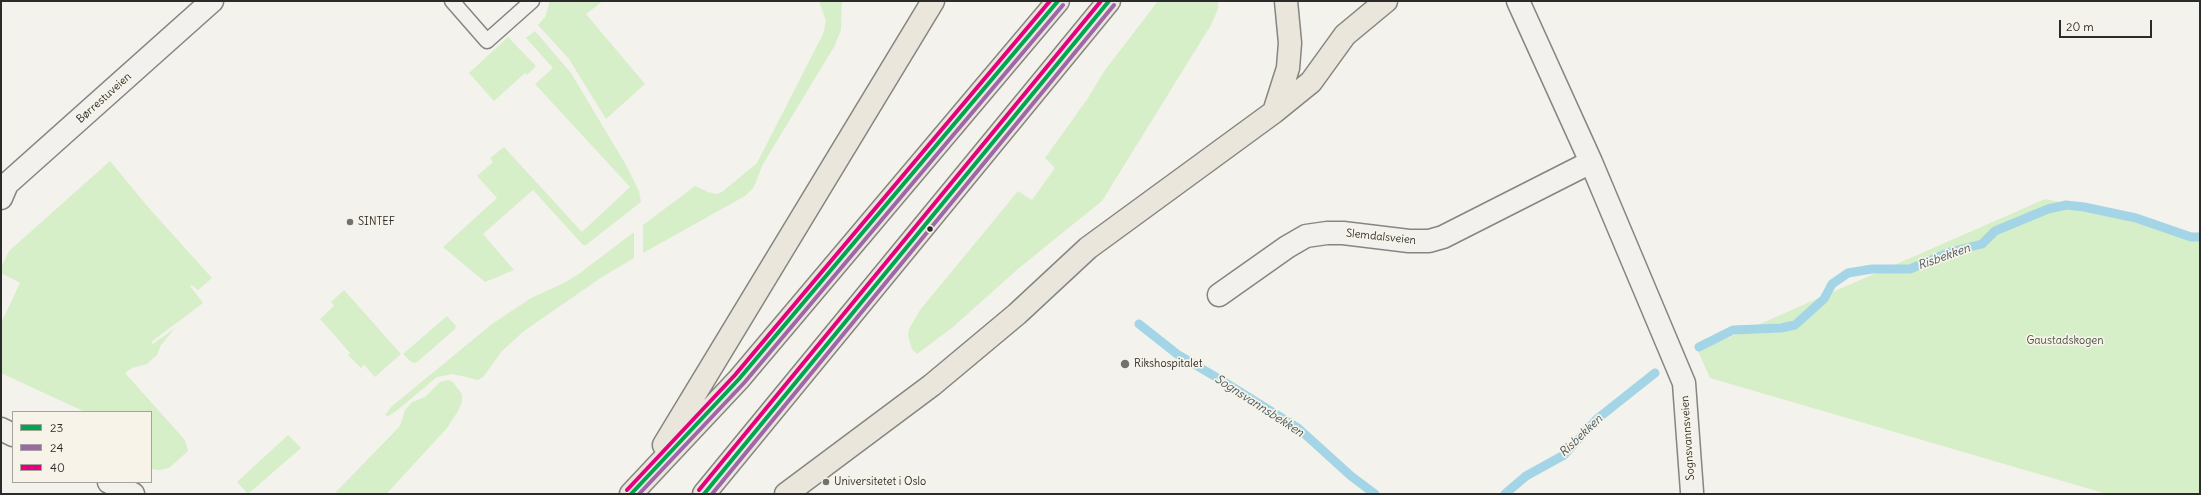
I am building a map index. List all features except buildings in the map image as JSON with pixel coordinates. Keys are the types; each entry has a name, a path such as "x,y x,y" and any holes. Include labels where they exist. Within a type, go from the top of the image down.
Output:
{"highway":[{"path":"636,488 933,1"},
{"path":"636,488 739,378 1058,1"},
{"path":"704,494 1109,1"},
{"path":"1274,112 1288,68 1290,43 1286,1"},
{"path":"786,494 932,385 1018,314 1088,248 1274,112 1311,82 1344,35 1386,1"}],"street":[{"name":"Børrestuveien","path":"1,198 7,184 212,1"},
{"path":"1518,1 1591,162"},
{"name":"Slemdalsveien","path":"1219,295 1306,236 1338,233 1410,242 1429,241 1442,237 1591,162"},
{"name":"Sognsvannsveien","path":"1591,162 1684,383 1692,492"},
{"path":"1,429 12,434"},
{"path":"111,483 133,494"}],"lane":[{"path":"452,1 487,40 532,1"}],"green space":[{"path":"550,1 603,1 586,14 645,84 606,119 569,59 538,25 545,17"},
{"path":"819,1 842,1 841,30 834,47 763,164 754,187 745,196 643,253 643,225 695,186 716,194 722,192 757,163 823,34 826,21"},
{"path":"1158,1 1218,1 1218,9 1211,25 1102,201 1019,268 953,327 917,354 912,349 908,336 909,329 920,310 1018,191 1032,200 1055,168 1045,158 1088,98 1105,70"},
{"path":"535,31 571,73 626,165 639,191 641,202 586,245 583,245 533,190 483,234 514,270 485,282 443,247 497,198 477,176 493,162 490,158 504,147 582,232 630,187 535,84 553,68 526,38"},
{"path":"508,37 536,66 527,75 525,73 494,101 469,73"},
{"path":"110,161 148,207 212,278 198,290 192,285 190,286 203,303 151,342 153,344 175,328 161,345 157,355 147,364 132,368 125,373 185,440 188,451 169,468 160,470 152,469 152,411 83,411 1,373 1,323 20,283 1,273 1,268 9,251"},
{"name":"Gaustadskogen","path":"2045,199 2136,218 2191,237 2200,237 2200,494 2107,494 1710,378 1698,351"},
{"path":"634,232 634,258 602,277 524,331 502,351 483,377 478,380 453,374 437,377 395,412 388,416 385,415 391,407 492,324 531,298 566,282 580,273"},
{"path":"344,290 401,354 375,377 364,365 361,368 348,355 350,353 320,319 334,306 331,302"},
{"path":"447,316 456,326 455,329 416,363 411,362 403,354"},
{"path":"448,380 453,382 462,394 462,402 458,411 447,428 387,494 334,494 400,426 405,410 412,402 425,397 440,382"},
{"path":"288,435 301,448 248,494 237,482"}],"waterway":[{"name":"Risbekken","path":"1699,347 1733,330 1781,328 1795,325 1824,299 1832,284 1848,273 1872,269 1910,269 1950,252 1982,244 1995,231 2048,209 2066,205 2084,207 2136,218 2191,237 2200,237"},
{"name":"Sognsvannsbekken","path":"1139,324 1177,354 1298,428 1351,476 1375,494"},
{"name":"Risbekken","path":"1505,494 1526,476 1564,455 1597,419 1655,373"}],"transit line":[{"name":"40","path":"627,490 735,375 1050,1"},
{"name":"23","path":"631,494 739,379 1058,1"},
{"name":"40","path":"699,490 1101,1"},
{"name":"23","path":"704,494 1109,1"},
{"name":"24","path":"639,494 744,383 1063,5"},
{"name":"24","path":"712,494 1114,5"}],"place":[{"name":"SINTEF","path":"350,222"},
{"name":"Rikshospitalet","path":"1125,364"},
{"name":"Universitetet i Oslo","path":"826,482"}]}
